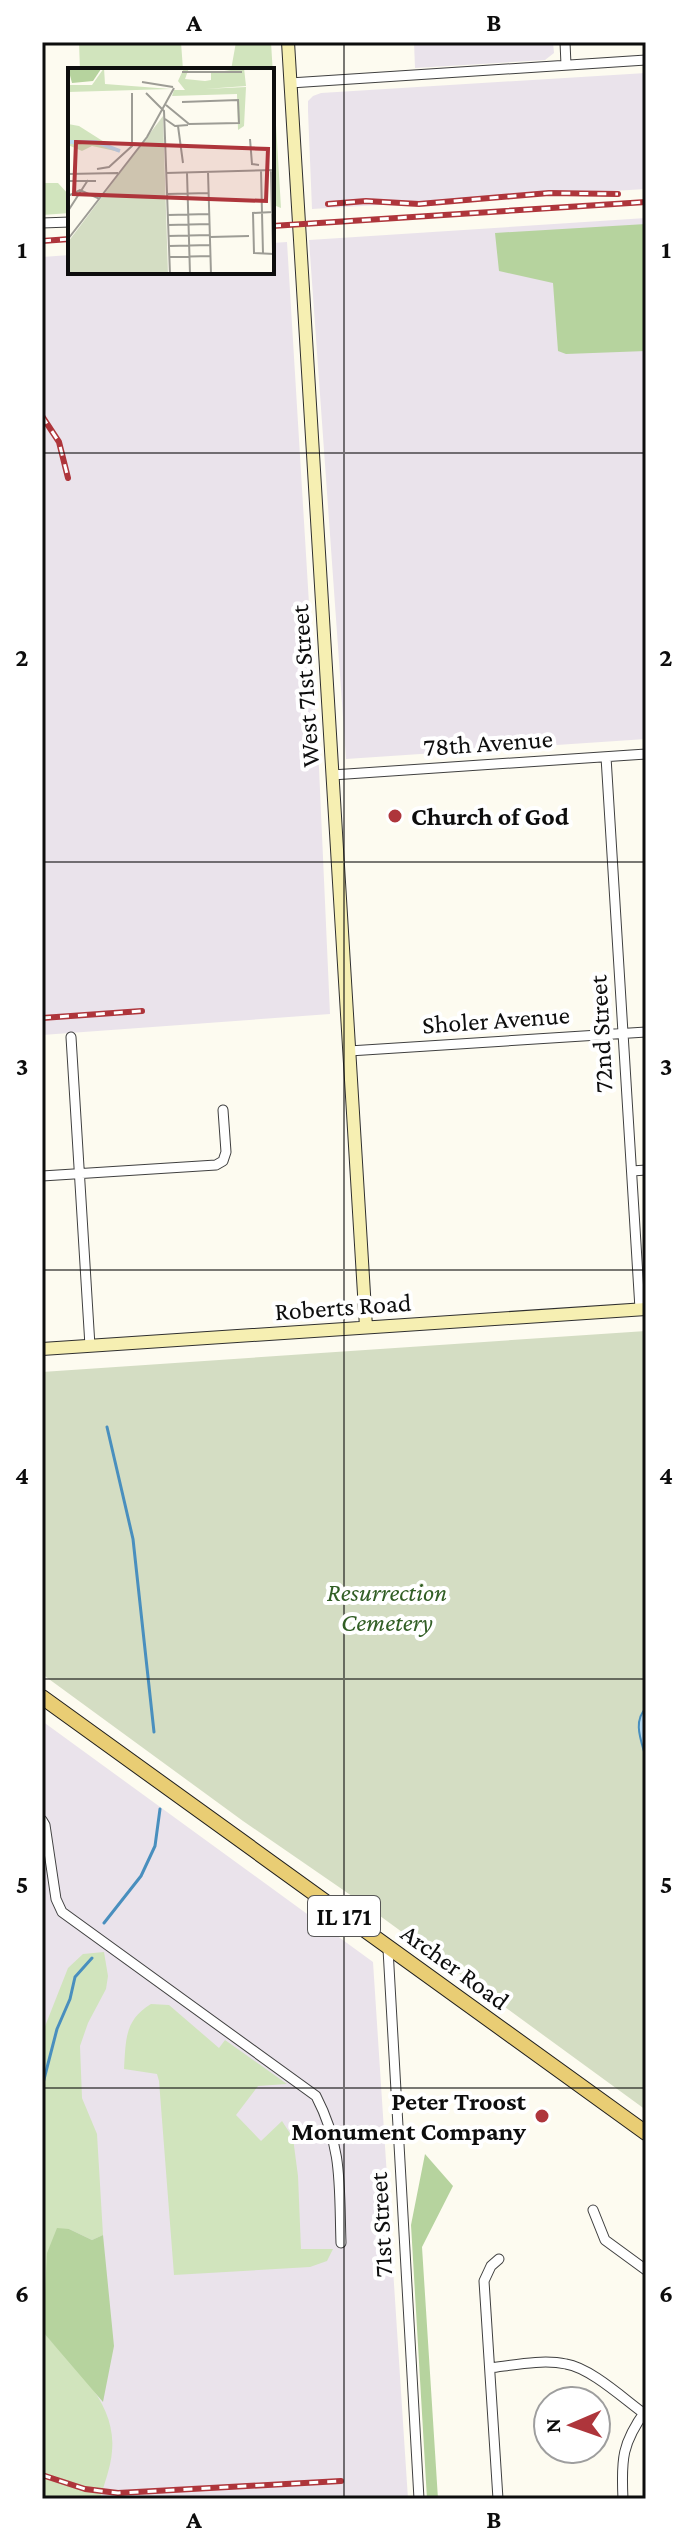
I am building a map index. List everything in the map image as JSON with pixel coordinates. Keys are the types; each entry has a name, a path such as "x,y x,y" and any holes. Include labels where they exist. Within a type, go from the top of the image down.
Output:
{"main road":[{"name":"Archer Road","path":"42,1697 646,2133"}],"street":[{"name":"West 71st Street","path":"288,42 366,1327"},
{"path":"565,42 566,65"},
{"path":"290,83 646,60"},
{"path":"42,223 68,222"},
{"name":"78th Avenue","path":"332,775 646,754"},
{"name":"72nd Street","path":"606,757 643,1309"},
{"name":"Sholer Avenue","path":"349,1051 646,1032"},
{"path":"71,1037 90,1346"},
{"path":"42,1176 216,1165 223,1161 226,1152 223,1110"},
{"path":"632,1171 646,1170"},
{"name":"Roberts Road","path":"42,1349 643,1309"},
{"path":"42,1820 56,1899 62,1912 316,2096 329,2121 337,2151 341,2243"},
{"name":"71st Street","path":"388,1949 419,2499"},
{"path":"593,2210 605,2240 646,2270"},
{"path":"498,2499 484,2281 491,2266 499,2259"},
{"path":"490,2368 552,2363 573,2365 645,2413 630,2432 623,2452 623,2499"}],"shaded area":[{"path":"414,42 553,42 554,53 545,60 415,68"},
{"path":"646,73 646,189 312,209 308,101 313,96 321,93"},
{"path":"646,218 646,739 346,759 309,240"},
{"path":"287,242 319,768 330,1014 42,1035 42,257 68,255 68,274 274,274 274,243"},
{"path":"42,1721 373,1962 408,2499 42,2499"}],"green space":[{"path":"79,42 181,42 183,68 80,68"},
{"path":"236,42 271,42 273,68 231,68"},
{"path":"274,92 281,208 274,201"},
{"path":"42,183 58,183 68,194 68,213 42,215"},
{"path":"646,224 646,351 566,354 558,351 553,283 499,271 495,233"},
{"name":"Resurrection Cemetery","path":"646,1331 646,2110 42,1674 42,1372"},
{"path":"104,1952 108,1976 106,1989 80,2046 82,2098 97,2134 103,2235 92,2240 69,2229 43,2332 91,2386 100,2401 112,2433 111,2457 100,2499 42,2499 42,2034 68,1968 83,1954"},
{"path":"151,2004 169,2005 219,2048 225,2040 287,2084 258,2086 236,2115 261,2141 282,2121 293,2138 301,2249 333,2249 327,2261 310,2267 174,2275 159,2081 157,2074 124,2069 126,2040 131,2024"},
{"path":"425,2154 453,2186 422,2247 438,2499 427,2499 411,2225"},
{"path":"57,2228 69,2229 92,2240 103,2235 114,2346 103,2402 43,2332 47,2253"}],"water":[{"path":"646,1708 646,1759 639,1726"}],"waterway":[{"path":"107,1427 133,1539 154,1732"},
{"path":"104,1923 141,1876 155,1846 160,1809"},
{"path":"42,2087 75,1977 92,1958"}],"railway":[{"path":"328,204 366,201 419,204 549,193 618,194"},
{"path":"274,226 646,202"},
{"path":"42,241 68,239"},
{"path":"42,416 59,442 68,478"},
{"path":"42,1018 142,1011"},
{"path":"42,2475 85,2489 118,2493 341,2481"}],"place":[{"name":"Church of God","path":"395,816"},
{"name":"Peter Troost Monument Company","path":"542,2116"}]}
